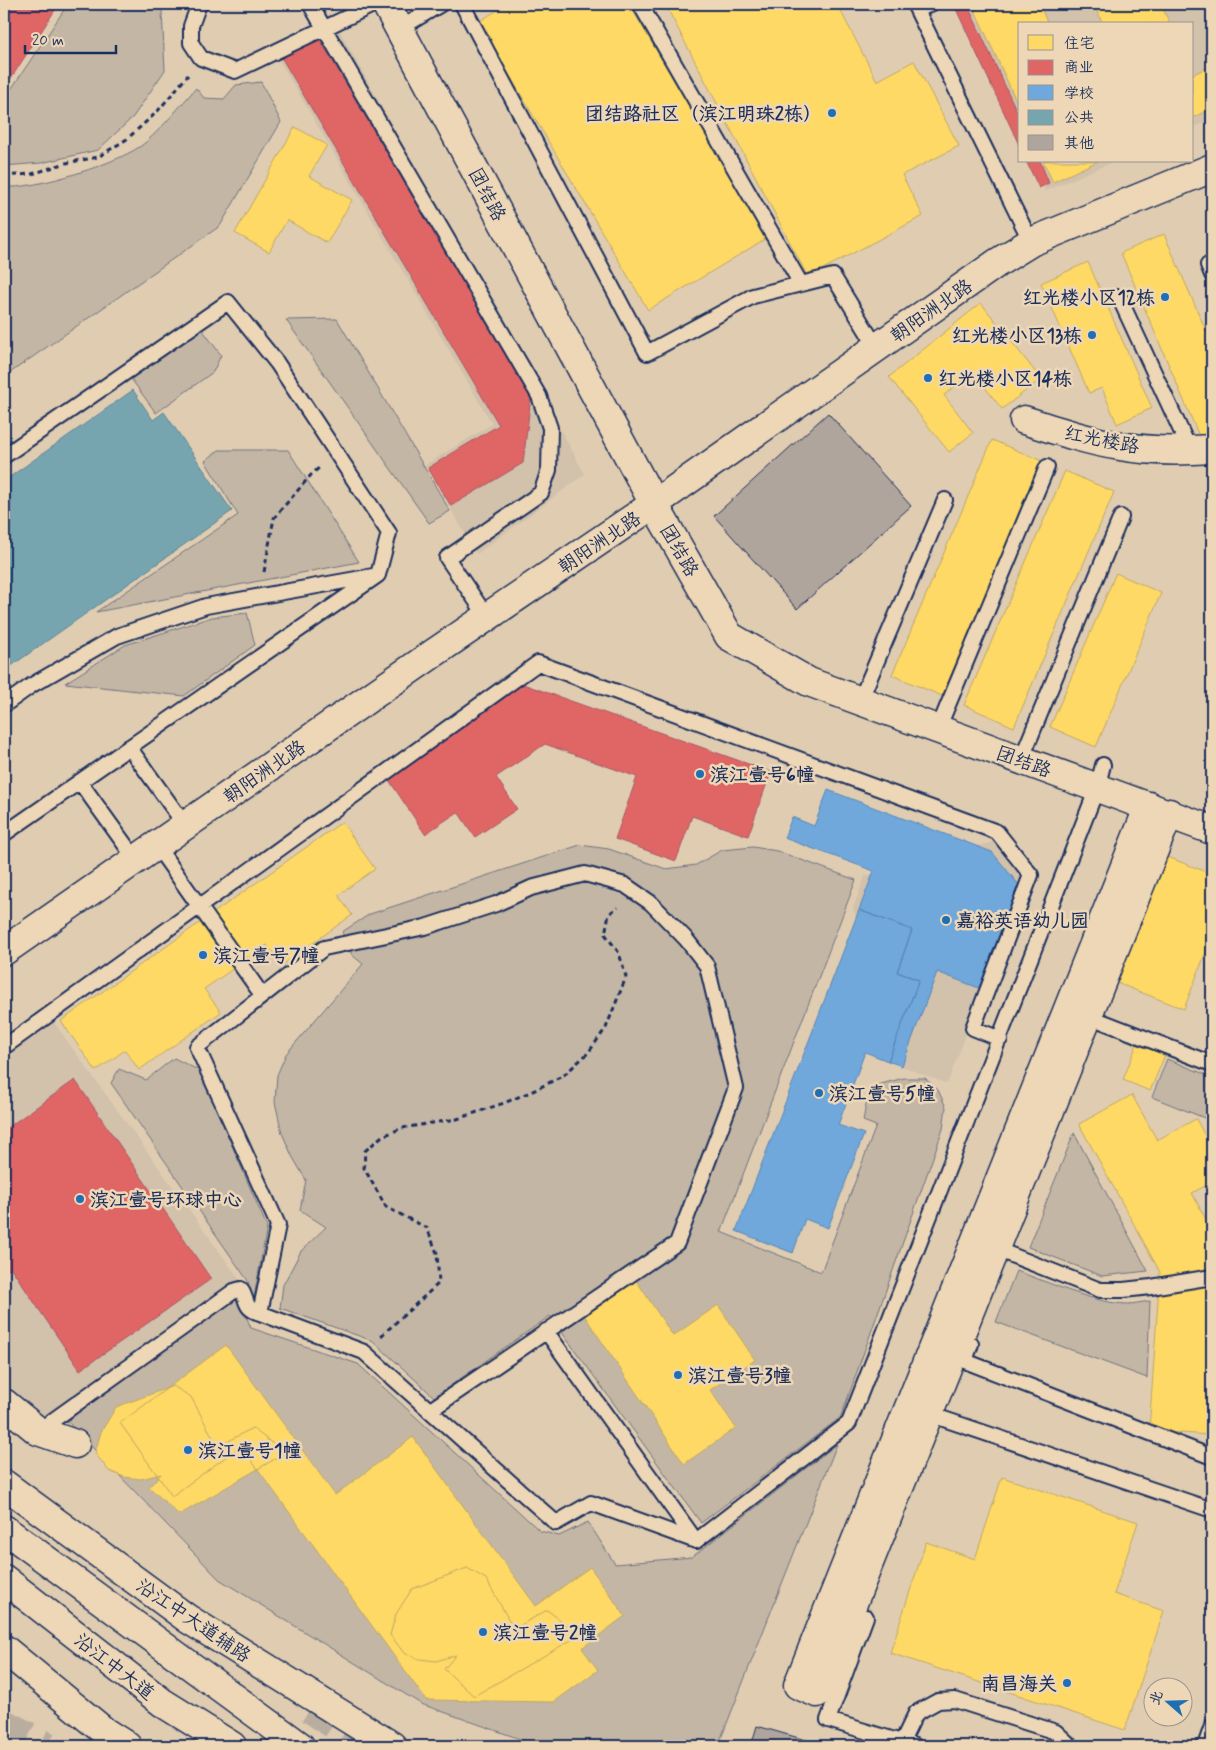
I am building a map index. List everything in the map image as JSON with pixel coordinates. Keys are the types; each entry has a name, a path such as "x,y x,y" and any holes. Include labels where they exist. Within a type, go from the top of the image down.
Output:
{"main road":[{"name":"团结路","path":"386,4 654,504 729,636 809,682 1021,760 1100,776 1159,810 1212,830"},
{"name":"朝阳洲北路","path":"4,951 487,617 654,504 997,263 1031,242 1212,168"},
{"name":"红光楼路","path":"1024,420 1121,447 1201,450"},
{"path":"1159,810 1092,1018 929,1414 817,1693 798,1685 1159,810"},
{"path":"4,1403 38,1431 75,1444"},
{"name":"沿江中大道辅路","path":"4,1484 188,1620 392,1746"},
{"path":"4,1529 300,1746"},
{"name":"沿江中大道","path":"4,1579 163,1703 232,1746"},
{"path":"8,1654 105,1732 127,1746"}],"lane":[{"path":"199,4 191,26 191,43 201,58 235,71 375,4"},
{"path":"310,4 539,396 550,428 549,470 541,493 447,558 487,617"},
{"path":"400,29 441,4"},
{"path":"462,4 647,353 753,296 833,276 877,348"},
{"path":"640,4 801,284"},
{"path":"931,4 916,7 1031,242"},
{"path":"1119,297 1201,450"},
{"path":"4,456 228,302 277,362 389,533 378,575 4,834"},
{"path":"938,729 1047,466"},
{"path":"860,701 946,500"},
{"path":"1021,760 1121,517"},
{"path":"4,705 32,685 117,636 206,606 378,575"},
{"path":"4,1047 538,663 997,832 1031,875 974,1028 1000,1038"},
{"path":"129,747 185,826"},
{"path":"696,1542 849,1423 1000,1038 1100,776"},
{"path":"80,782 199,906 262,995"},
{"path":"260,1313 278,1225 196,1046 324,948 425,927 496,904 531,888 586,874 625,885 651,903 686,939 707,966 736,1088 677,1243 429,1411"},
{"path":"1212,1064 1092,1018 1006,1253 964,1361 1212,1457"},
{"path":"1006,1253 1100,1290 1151,1287 1212,1277"},
{"path":"38,1431 234,1290 241,1289 245,1302 253,1311 364,1352 556,1524 591,1503 696,1542"},
{"path":"546,1332 696,1542"},
{"path":"929,1414 1212,1510"},
{"path":"866,1617 828,1720 909,1744 916,1713 938,1701 956,1700 1056,1732 1071,1746"},
{"path":"1206,1746 1212,1726"}],"path":[{"path":"4,176 32,174 66,163 98,157 127,139 157,112 201,58"},
{"path":"260,596 274,518 311,475 337,453"},
{"path":"364,1352 439,1283 437,1253 427,1228 386,1207 364,1168 365,1151 381,1137 402,1128 457,1119 485,1110 535,1090 564,1075 588,1053 606,1028 626,977 620,953 605,934 609,914 624,902 651,903"}],"shaded area":[{"path":"68,4 163,4 165,70 133,117 98,150 41,163 4,166 4,100"},
{"path":"957,4 1212,4 1212,119 1194,127 1194,22 1018,22 1018,133"},
{"path":"330,13 585,474 477,554 425,465 492,424 272,48"},
{"path":"261,82 281,122 220,226 4,377 4,187 35,184 78,173 135,150 159,129 196,88 204,98 224,99 236,85"},
{"path":"1031,162 1113,162 1045,191"},
{"path":"337,319 450,511 429,523 286,320"},
{"path":"199,325 221,355 213,372 156,413 129,376"},
{"path":"219,450 288,450 359,562 96,612 238,515 205,461"},
{"path":"247,613 255,645 184,696 65,683 125,645 212,617"},
{"name":"嘉裕英语幼儿园","path":"993,842 1025,881 947,1084 902,1066 853,908 865,876"},
{"path":"580,845 609,849 666,869 696,865 722,850 753,847 777,851 856,880 721,1232 821,1272 876,1126 863,1121 866,1104 877,1085 904,1078 925,1078 938,1090 946,1107 943,1129 841,1417 701,1523 550,1316 434,1397 373,1341 280,1308 283,1285 301,1251 326,1227 300,1210 306,1180 292,1156 282,1133 275,1102 277,1075 286,1054 363,964 352,955 342,932 370,914"},
{"name":"滨江壹号环球中心","path":"50,1017 240,1280 47,1418 4,1386 4,1051"},
{"path":"174,1058 200,1071 267,1227 253,1303 248,1281 111,1083 119,1069 146,1080"},
{"path":"1167,1059 1212,1077 1212,1121 1152,1097"},
{"path":"1074,1133 1148,1271 1102,1276 1028,1247"},
{"path":"1016,1271 1100,1300 1127,1304 1150,1301 1147,1378 996,1322"},
{"path":"238,1296 251,1328 358,1364 540,1531 559,1536 588,1522 615,1564 692,1557 837,1444 718,1746 540,1746 421,1704 219,1579 67,1421"}],"building: 住宅":[{"path":"508,4 629,4 767,238 648,310 478,22"},
{"name":"团结路社区（滨江明珠2栋）","path":"665,4 837,4 877,81 914,61 959,146 902,175 923,216 808,277"},
{"path":"972,4 1039,4 1047,22 1018,22 1018,105"},
{"path":"1094,4 1161,4 1169,22 1102,22"},
{"path":"1212,65 1212,108 1194,117 1194,74"},
{"path":"295,127 327,145 309,176 352,200 327,243 287,220 269,252 235,233"},
{"path":"1043,162 1096,162 1053,182"},
{"name":"红光楼小区12栋","path":"1164,234 1212,341 1212,439 1202,443 1121,253"},
{"name":"红光楼小区13栋","path":"1088,262 1152,408 1117,424 1102,388 1089,393 1041,283"},
{"name":"红光楼小区14栋","path":"981,303 1041,379 1002,409 973,372 944,395 973,433 949,452 889,377"},
{"path":"992,440 1042,461 942,696 892,675"},
{"path":"1065,471 1114,492 1014,727 964,705"},
{"path":"1116,573 1161,593 1096,747 1050,727"},
{"name":"滨江壹号7幢","path":"342,822 375,869 338,895 352,915 282,965 267,945 204,989 221,1012 139,1070 125,1050 96,1071 61,1021"},
{"path":"1165,856 1212,874 1212,936 1184,1009 1117,983"},
{"path":"1137,1044 1165,1055 1150,1091 1123,1080"},
{"path":"1132,1095 1157,1140 1196,1119 1212,1149 1212,1182 1192,1193 1212,1231 1212,1435 1149,1431 1160,1272 1079,1124"},
{"name":"滨江壹号3幢","path":"636,1280 673,1336 718,1305 755,1360 710,1390 736,1428 684,1464 584,1315"},
{"path":"226,1345 335,1495 413,1437 536,1606 590,1567 625,1616 582,1648 598,1670 554,1702 426,1700 241,1446 172,1496 120,1423"},
{"name":"滨江壹号1幢","path":"173,1386 191,1397 218,1447 252,1428 285,1453 179,1515 149,1487 161,1474 141,1479 124,1477 109,1471 95,1453 101,1432 116,1407"},
{"path":"1002,1477 1138,1522 1114,1594 1164,1611 1125,1730 890,1653 926,1542 975,1559"},
{"name":"滨江壹号2幢","path":"467,1568 486,1579 514,1629 547,1610 580,1635 474,1696 444,1669 456,1655 436,1661 419,1659 404,1653 390,1635 396,1614 412,1589"}],"building: 商业":[{"path":"9,4 59,4 4,89 4,12"},
{"path":"967,4 1018,114 1018,143 956,9"},
{"path":"317,35 531,396 523,463 451,506 428,468 499,425 281,57"},
{"path":"1026,162 1040,162 1049,183 1039,188"},
{"name":"滨江壹号6幢","path":"523,684 771,772 748,836 692,816 676,861 615,839 637,777 545,744 496,777 517,809 475,837 458,812 425,834 387,777"},
{"name":"滨江壹号环球中心","path":"75,1080 211,1279 80,1370 11,1268 4,1273 4,1130"}],"building: 学校":[{"name":"嘉裕英语幼儿园","path":"828,790 992,852 1019,885 979,988 937,972 902,1066 888,1061 919,980 897,972 912,930 859,910 874,871 784,838 792,817 814,826"},
{"name":"滨江壹号5幢","path":"859,910 912,930 897,972 919,980 888,1061 865,1052 838,1125 864,1134 828,1228 805,1219 793,1253 736,1231"}],"building: 公共":[{"path":"133,390 153,420 164,412 232,511 4,671 4,481"}],"building: 其他":[{"path":"828,413 911,506 797,609 714,516"},
{"path":"757,1726 820,1744 819,1746 751,1746"}],"tunnel":[{"path":"310,1709 364,1746"},
{"path":"4,1723 48,1746"}],"place":[{"name":"团结路社区（滨江明珠2栋）","path":"832,113"},
{"name":"红光楼小区12栋","path":"1165,297"},
{"name":"红光楼小区13栋","path":"1092,335"},
{"name":"红光楼小区14栋","path":"928,378"},
{"name":"滨江壹号6幢","path":"700,774"},
{"name":"嘉裕英语幼儿园","path":"946,920"},
{"name":"滨江壹号7幢","path":"203,955"},
{"name":"滨江壹号5幢","path":"819,1093"},
{"name":"滨江壹号环球中心","path":"80,1199"},
{"name":"滨江壹号3幢","path":"678,1375"},
{"name":"滨江壹号1幢","path":"188,1450"},
{"name":"滨江壹号2幢","path":"483,1632"},
{"name":"南昌海关","path":"1067,1683"}]}
